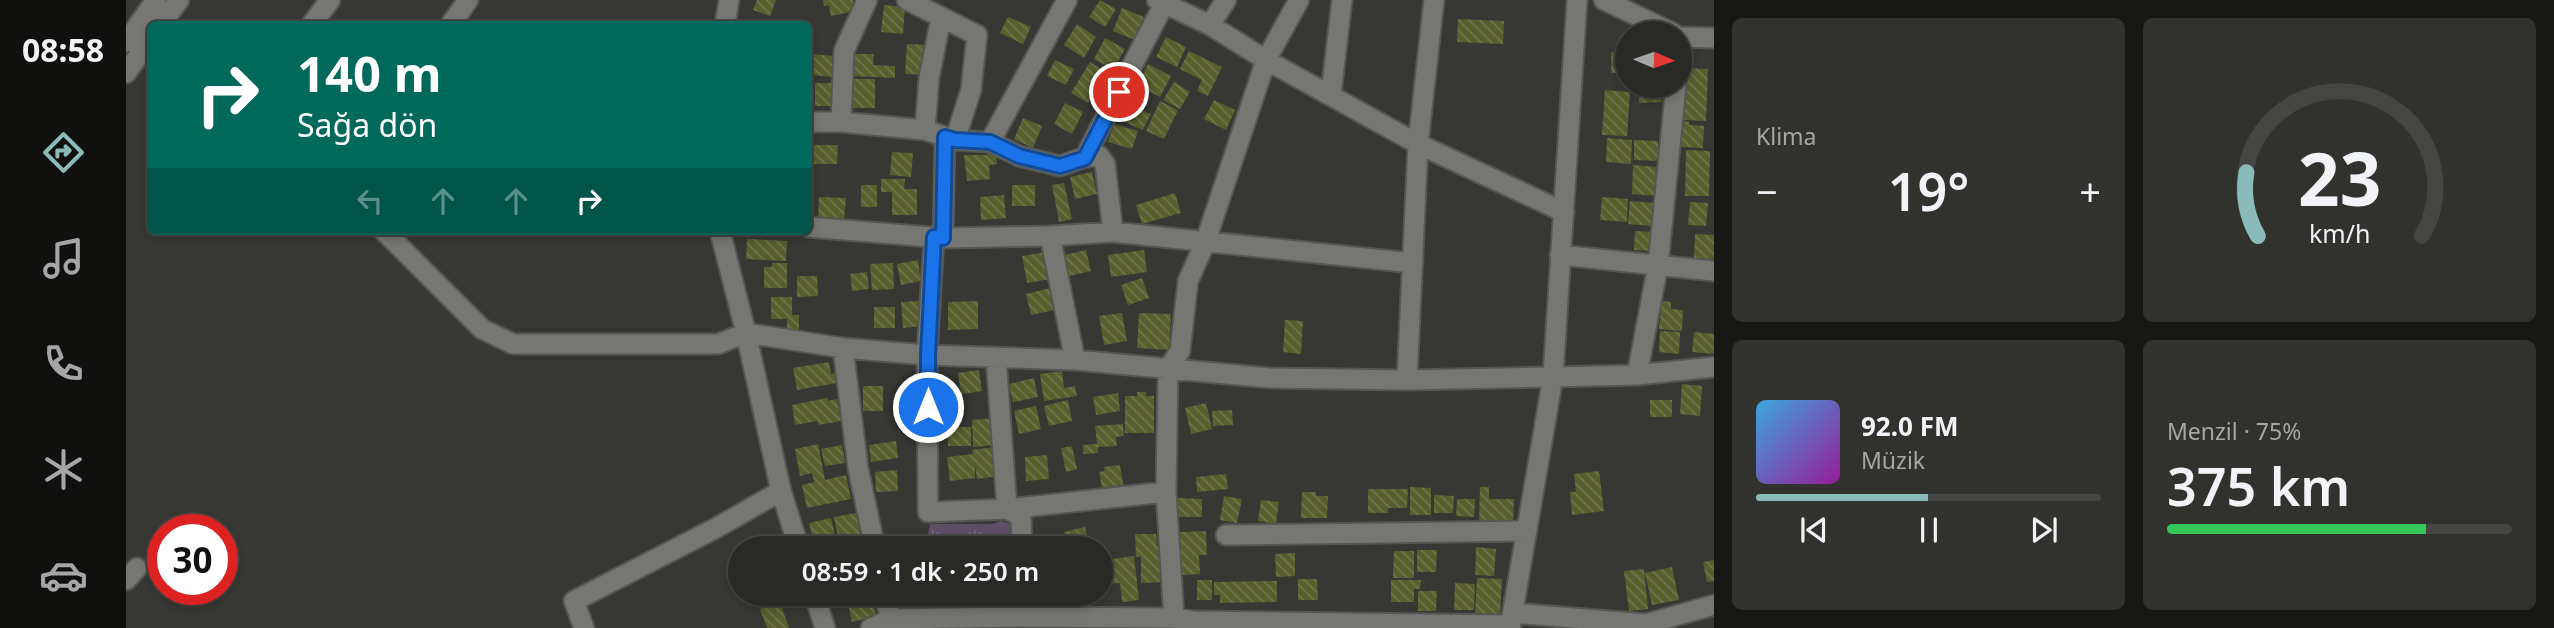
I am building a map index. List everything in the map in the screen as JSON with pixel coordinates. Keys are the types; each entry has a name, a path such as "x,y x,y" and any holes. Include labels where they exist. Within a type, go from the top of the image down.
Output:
{"street":[{"path":"126,42 151,8 179,0"},
{"path":"453,21 468,0"},
{"path":"726,21 729,0"},
{"path":"841,122 844,51 867,0"},
{"path":"907,0 977,35 971,90 950,139 938,237 928,355 928,512 1007,509 1166,492"},
{"path":"990,142 1067,0"},
{"path":"1210,25 1226,0"},
{"path":"1188,622 1166,492 1168,369 1180,351 1188,281 1205,243 1266,60 1299,0"},
{"path":"1331,94 1342,0"},
{"path":"1407,380 1418,144 1434,0"},
{"path":"1511,622 1553,377 1577,0"},
{"path":"1604,0 1648,21"},
{"path":"1085,158 1160,2 1210,25 1266,60 1418,144 1563,212"},
{"path":"925,130 929,78 942,18"},
{"path":"1692,37 1714,38"},
{"path":"126,73 147,44"},
{"path":"1637,375 1658,265 1675,98"},
{"path":"812,122 925,130 950,139 990,142 1019,156 1060,166 1099,156 1105,164 1113,232"},
{"path":"812,227 938,237 1051,236 1113,232 1413,263"},
{"path":"388,235 482,329 513,344 718,344 746,333 842,348 928,355 1075,360 1270,378 1407,380 1637,375 1714,367"},
{"path":"721,235 781,491 795,536"},
{"path":"1051,236 1075,360"},
{"path":"1560,255 1714,271"},
{"path":"842,348 858,468 872,536"},
{"path":"996,358 1007,509"},
{"path":"584,628 574,601 716,528 781,491"},
{"path":"1007,509 1021,516 1021,536"},
{"path":"1226,535 1527,531"},
{"path":"871,628 890,620 1024,617 1188,622 1646,624 1714,605"},
{"path":"818,606 825,628"},
{"path":"887,606 890,620"},
{"path":"1024,606 1024,617"}],"green space":[{"path":"1001,521 1012,524 1012,536 928,536 930,524 992,524"},
{"path":"918,606 1015,606 1015,610 918,610"}],"building":[{"path":"757,0 776,0 770,16 753,10"},
{"path":"823,0 853,0 855,11 831,16 829,5 824,6"},
{"path":"1100,0 1116,9 1105,27 1089,17"},
{"path":"884,5 905,7 903,34 881,32"},
{"path":"1122,8 1144,17 1140,27 1145,30 1140,42 1113,31"},
{"path":"1008,17 1031,27 1023,44 1000,33"},
{"path":"1458,19 1504,21 1503,44 1457,42"},
{"path":"1077,24 1096,37 1084,58 1064,45"},
{"path":"1166,37 1186,47 1177,67 1156,57"},
{"path":"1105,38 1125,49 1117,63 1125,67 1121,74 1094,59"},
{"path":"907,44 929,45 927,75 905,74"},
{"path":"1189,51 1222,67 1208,96 1197,91 1202,80 1180,69"},
{"path":"1611,52 1615,52 1615,73 1611,73"},
{"path":"813,54 833,56 832,77 812,75"},
{"path":"854,54 874,54 873,65 895,66 895,78 853,76"},
{"path":"1055,60 1074,69 1066,85 1047,76"},
{"path":"1090,62 1106,72 1088,103 1071,93"},
{"path":"1148,64 1171,76 1160,97 1137,85"},
{"path":"1692,68 1708,69 1706,121 1682,120 1683,98 1692,98"},
{"path":"853,79 875,79 875,108 853,108"},
{"path":"1174,82 1190,92 1180,109 1163,100"},
{"path":"815,83 835,83 835,106 815,106"},
{"path":"1605,90 1615,91 1615,98 1630,98 1627,136 1602,135"},
{"path":"1639,98 1662,98 1662,102 1639,103"},
{"path":"1214,100 1235,110 1226,130 1204,119"},
{"path":"1160,101 1178,110 1164,139 1146,131"},
{"path":"1065,103 1083,112 1072,134 1054,124"},
{"path":"1127,103 1151,114 1143,130 1120,120"},
{"path":"1023,118 1042,126 1033,148 1014,139"},
{"path":"1682,121 1689,122 1689,125 1704,126 1703,148 1681,147"},
{"path":"1114,124 1138,131 1132,149 1108,142"},
{"path":"1607,138 1632,140 1631,164 1606,162"},
{"path":"1634,140 1658,141 1658,161 1634,160"},
{"path":"813,145 838,145 837,164 813,164"},
{"path":"995,148 997,164 989,165 990,179 967,181 964,155 987,155 986,149"},
{"path":"1686,150 1710,151 1709,196 1685,196"},
{"path":"892,152 913,153 911,177 890,175"},
{"path":"1633,165 1656,167 1655,196 1632,194"},
{"path":"1092,172 1097,194 1075,199 1070,177"},
{"path":"881,179 905,179 904,189 917,189 917,215 892,215 892,192 881,192"},
{"path":"1064,183 1072,219 1059,222 1052,185"},
{"path":"861,185 877,185 877,207 861,207"},
{"path":"1012,185 1035,185 1035,206 1012,206"},
{"path":"1175,193 1181,213 1142,224 1136,205"},
{"path":"1004,195 1006,218 981,220 980,197"},
{"path":"819,197 846,198 844,220 818,218"},
{"path":"1602,197 1628,199 1627,222 1600,220"},
{"path":"1630,201 1654,203 1652,226 1628,224"},
{"path":"1690,202 1708,203 1706,226 1688,225"},
{"path":"1635,231 1653,232 1652,251 1634,250"},
{"path":"1695,234 1714,235 1714,259 1694,258"},
{"path":"747,239 787,241 786,261 746,259"},
{"path":"1086,250 1091,271 1065,277 1060,256"},
{"path":"1144,250 1147,272 1111,277 1108,255"},
{"path":"1046,252 1051,279 1027,283 1022,256"},
{"path":"918,260 921,281 901,285 897,264"},
{"path":"772,263 787,263 787,288 764,288 764,267 772,267"},
{"path":"893,263 894,289 872,290 870,264"},
{"path":"867,272 869,289 852,291 850,274"},
{"path":"797,276 817,276 818,296 797,297"},
{"path":"1142,278 1149,298 1128,305 1121,285"},
{"path":"1054,287 1059,309 1031,315 1026,294"},
{"path":"771,297 792,297 792,315 799,315 799,330 787,330 787,319 771,319"},
{"path":"921,301 923,326 903,328 901,302"},
{"path":"978,301 978,329 948,330 948,302"},
{"path":"1662,301 1671,302 1671,309 1683,310 1682,331 1659,329"},
{"path":"874,307 895,307 895,328 874,328"},
{"path":"1122,313 1127,341 1104,345 1099,316"},
{"path":"1139,313 1171,314 1169,350 1137,348"},
{"path":"1285,320 1303,321 1301,354 1283,352"},
{"path":"1660,331 1680,332 1679,354 1659,352"},
{"path":"1694,332 1714,334 1714,354 1692,352"},
{"path":"829,362 831,374 840,372 842,382 797,390 793,368"},
{"path":"979,370 982,391 961,394 958,373"},
{"path":"1062,371 1064,388 1075,386 1077,396 1044,401 1040,374"},
{"path":"1034,378 1038,397 1013,402 1009,384"},
{"path":"1682,384 1702,386 1700,416 1680,414"},
{"path":"863,386 883,386 883,411 863,411"},
{"path":"1137,392 1154,396 1154,433 1125,433 1125,396 1137,396"},
{"path":"1118,393 1120,411 1096,415 1093,397"},
{"path":"827,398 828,401 837,399 841,421 795,425 792,405"},
{"path":"1068,400 1072,421 1049,426 1044,406"},
{"path":"1650,400 1672,400 1672,417 1650,417"},
{"path":"1206,403 1212,429 1191,434 1185,408"},
{"path":"1036,406 1041,429 1019,434 1014,411"},
{"path":"1232,410 1233,425 1213,426 1212,411"},
{"path":"995,418 997,445 973,447 972,420"},
{"path":"1123,424 1124,436 1116,437 1117,446 1098,447 1098,453 1083,454 1083,445 1097,444 1095,426"},
{"path":"948,427 971,427 971,446 948,446"},
{"path":"896,441 898,458 871,462 869,445"},
{"path":"818,444 825,480 846,475 851,499 807,508 802,485 814,482 812,473 800,476 795,449"},
{"path":"842,445 845,463 825,466 821,449"},
{"path":"1072,446 1077,469 1066,472 1061,448"},
{"path":"995,447 999,476 977,479 975,464 975,478 950,481 947,457 973,454 972,450"},
{"path":"1047,455 1049,479 1026,481 1025,457"},
{"path":"1120,465 1124,490 1103,493 1099,472 1105,471 1104,467"},
{"path":"897,470 898,491 876,492 875,472"},
{"path":"1599,471 1604,511 1572,515 1570,492 1576,492 1574,474"},
{"path":"1226,474 1228,489 1197,492 1196,477"},
{"path":"1410,487 1431,488 1431,515 1410,515"},
{"path":"1480,487 1489,487 1489,499 1514,499 1513,523 1479,522"},
{"path":"1368,489 1408,489 1407,508 1388,508 1388,513 1368,513"},
{"path":"1302,492 1316,492 1316,496 1328,496 1327,518 1301,518"},
{"path":"1434,495 1454,496 1453,513 1434,513"},
{"path":"1224,496 1242,499 1237,523 1220,520"},
{"path":"1177,498 1202,499 1202,517 1177,517"},
{"path":"1457,499 1475,499 1474,517 1456,516"},
{"path":"1261,500 1279,502 1276,524 1258,521"},
{"path":"856,513 861,536 838,536 834,517"},
{"path":"831,518 835,536 812,536 809,523"},
{"path":"1085,527 1087,536 1065,536 1064,532"},
{"path":"1206,531 1207,555 1199,555 1200,574 1181,575 1180,532"},
{"path":"1135,534 1156,534 1157,546 1160,546 1162,582 1141,583 1141,557 1136,557"},
{"path":"1476,547 1496,549 1494,576 1475,575"},
{"path":"1417,550 1437,550 1436,572 1417,572"},
{"path":"1394,551 1414,551 1414,578 1393,578"},
{"path":"1295,553 1295,576 1276,577 1275,554"},
{"path":"1134,556 1139,600 1122,602 1120,583 1113,584 1113,559"},
{"path":"1714,560 1714,581 1707,582 1703,562"},
{"path":"1672,567 1679,600 1652,605 1645,573"},
{"path":"1644,569 1648,609 1629,611 1624,571"},
{"path":"1477,578 1502,579 1500,615 1475,614"},
{"path":"1298,579 1317,579 1318,600 1298,600"},
{"path":"1197,580 1212,580 1212,600 1197,600"},
{"path":"1391,580 1421,580 1420,589 1414,589 1414,602 1391,602"},
{"path":"1277,581 1277,602 1220,603 1220,595 1214,595 1214,582"},
{"path":"1455,583 1475,584 1474,610 1454,610"},
{"path":"1418,591 1437,591 1436,611 1418,611"},
{"path":"781,606 789,628 767,628 760,609"},
{"path":"848,606 874,606 876,616 852,622"}],"route":[{"path":"928,407 934,237 943,238 945,137 990,142 1019,156 1060,166 1085,158 1119,92"}]}
